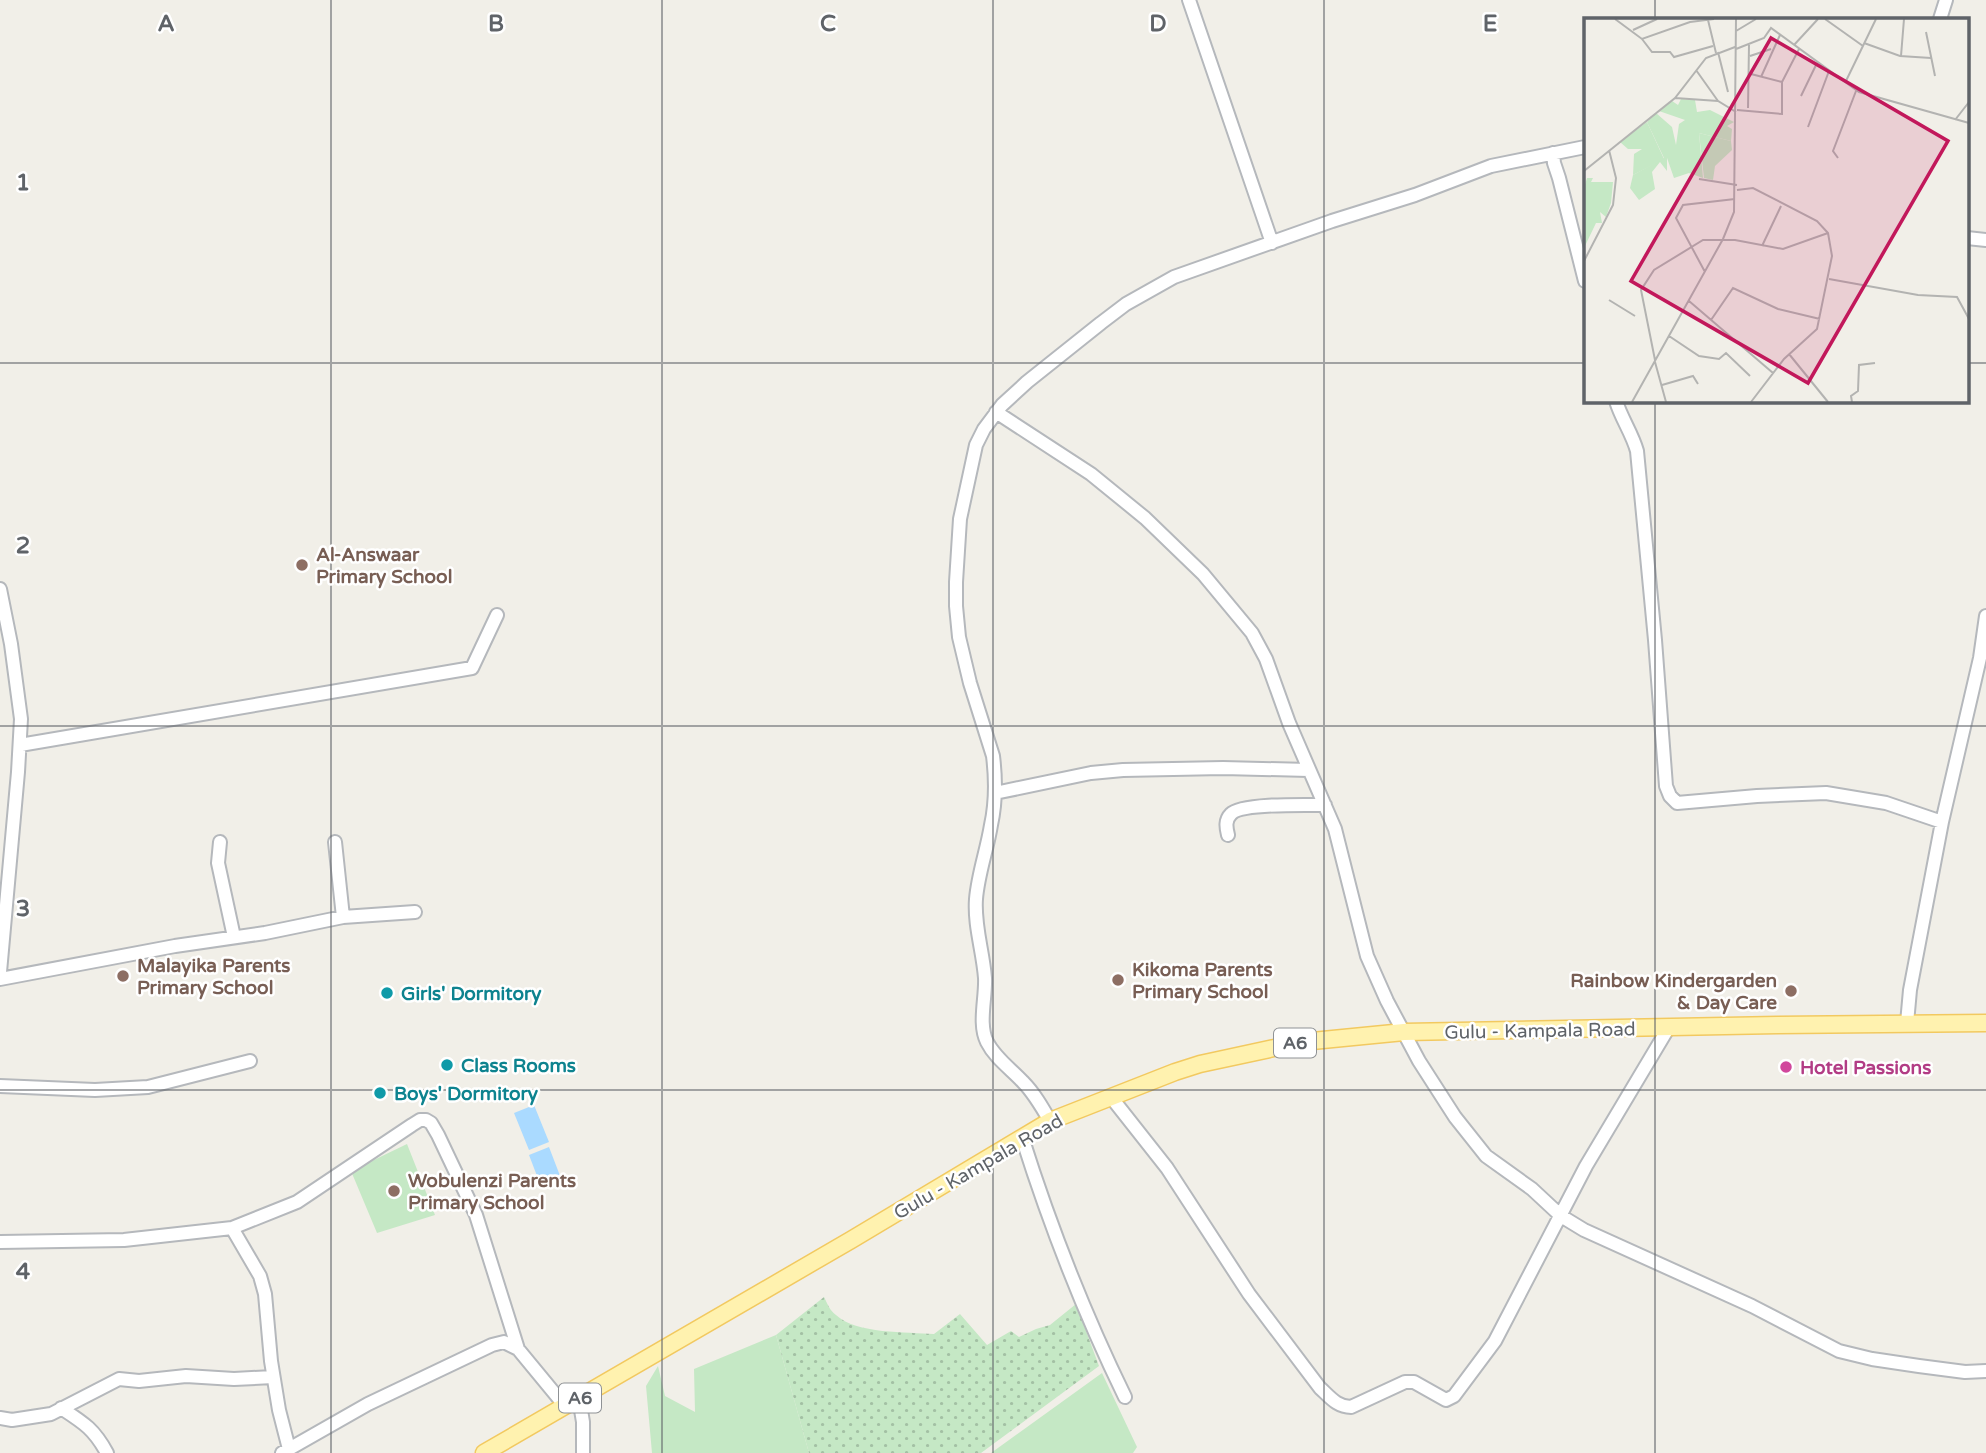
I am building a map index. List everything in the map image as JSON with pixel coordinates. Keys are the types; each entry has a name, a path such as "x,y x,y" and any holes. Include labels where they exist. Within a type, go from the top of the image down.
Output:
{"main road":[{"name":"Gulu - Kampala Road","path":"484,1453 1050,1121 1188,1068 1280,1046 1404,1032 1986,1023"}],"street":[{"path":"1189,0 1272,243"},
{"path":"1940,18 1946,0"},
{"path":"1050,1121 1039,1100 992,1050 984,1034 985,979 975,912 976,895 991,828 995,793 993,756 958,637 956,606 960,519 976,445 996,412 1017,390 1074,342 1126,304 1174,277 1332,221 1415,195 1491,166 1584,147"},
{"path":"1553,153 1584,277"},
{"path":"1968,238 1986,240"},
{"path":"1616,402 1631,431 1637,451 1666,786 1670,796 1677,803 1826,793 1886,803 1942,822"},
{"path":"996,412 1091,474 1145,518 1203,574 1252,633 1270,669 1289,723 1338,841 1367,956 1387,1001 1443,1100 1486,1156 1532,1189 1561,1216 1584,1230 1752,1306 1839,1350 1895,1363 1965,1372 1986,1371"},
{"path":"0,589 11,644 20,719 20,745 6,836 0,972"},
{"path":"20,745 472,668 497,615"},
{"path":"1907,1023 1910,990 1942,822 1965,730 1986,616"},
{"path":"995,793 1091,773 1122,770 1310,770"},
{"path":"1228,835 1227,818 1239,808 1325,806"},
{"path":"220,842 218,863 233,937"},
{"path":"335,842 343,918"},
{"path":"0,979 343,918 415,912"},
{"path":"1111,1097 1167,1168 1249,1294 1320,1388 1342,1407 1351,1407 1405,1381 1415,1382 1446,1400 1454,1396 1495,1341 1586,1166 1669,1027"},
{"path":"0,1086 95,1090 148,1087 250,1061"},
{"path":"0,1242 124,1240 204,1233 244,1225 297,1202 412,1125 426,1120 438,1135 476,1215 518,1349"},
{"path":"1022,1137 1043,1202 1071,1273 1103,1352 1125,1397"},
{"path":"232,1228 260,1276 265,1294 273,1377 285,1451 368,1404 492,1345 504,1342 518,1349 572,1402 583,1422 583,1453"},
{"path":"0,1418 12,1420 51,1414 119,1380 139,1381 187,1376 234,1379 273,1377"},
{"path":"61,1408 97,1434 107,1453"}],"green space":[{"path":"407,1144 435,1215 377,1233 351,1171"},
{"path":"824,1297 832,1311 845,1321 882,1331 934,1334 960,1314 987,1345 1011,1331 1019,1337 1050,1325 1076,1304 1099,1366 981,1453 809,1453 776,1335"},
{"path":"776,1335 809,1453 652,1453 646,1386 658,1366 665,1396 695,1412 694,1369"},
{"path":"1102,1373 1137,1447 1133,1453 991,1453"}],"water":[{"path":"534,1105 549,1142 529,1150 514,1113"},
{"path":"549,1147 562,1181 542,1189 529,1155"}],"place":[{"name":"Al-Answaar Primary School","path":"302,565"},
{"name":"Malayika Parents Primary School","path":"123,976"},
{"name":"Kikoma Parents Primary School","path":"1118,980"},
{"name":"Rainbow Kindergarden & Day Care","path":"1791,991"},
{"name":"Girls' Dormitory","path":"387,993"},
{"name":"Class Rooms","path":"447,1065"},
{"name":"Hotel Passions","path":"1786,1067"},
{"name":"Boys' Dormitory","path":"380,1093"},
{"name":"Wobulenzi Parents Primary School","path":"394,1191"}]}
